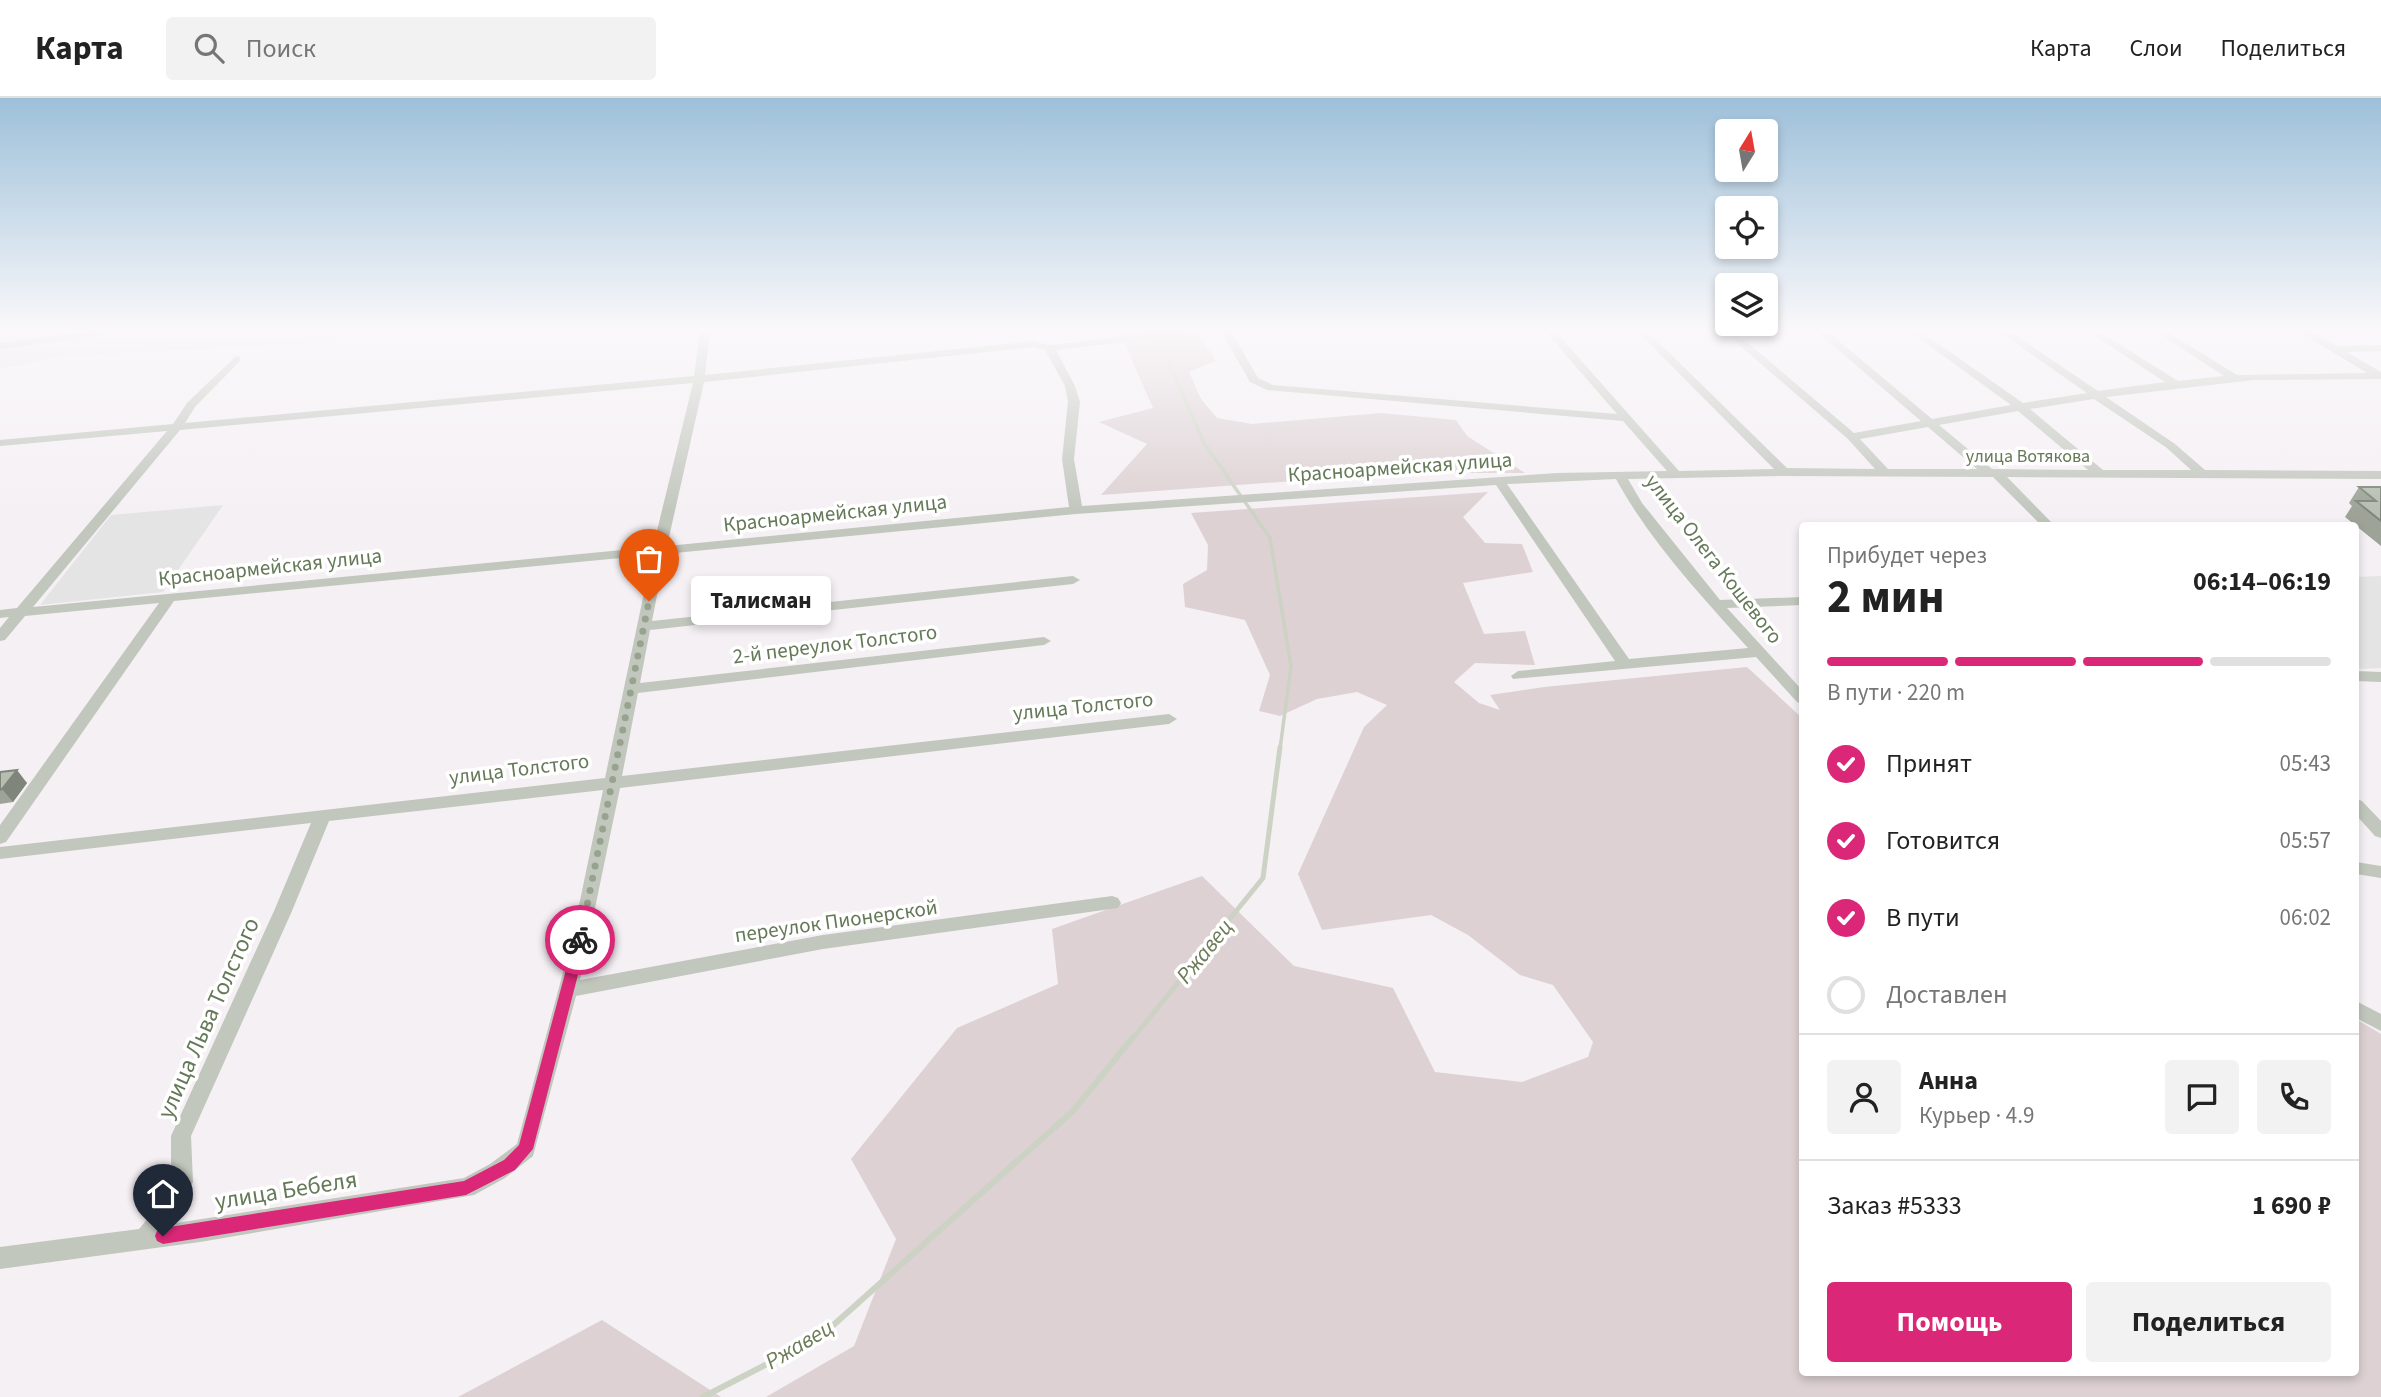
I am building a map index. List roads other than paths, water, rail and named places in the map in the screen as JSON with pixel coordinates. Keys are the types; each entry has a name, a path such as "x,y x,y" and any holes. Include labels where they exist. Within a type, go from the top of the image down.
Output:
{"street":[{"path":"0,637 204,392"},
{"path":"0,443 559,392"},
{"path":"567,990 581,939 659,551 696,392"},
{"path":"1071,392 1074,402 1068,459 1076,510"},
{"path":"1314,392 1628,418"},
{"name":"улица Олега Кошевого","path":"1604,392 1675,473"},
{"path":"1703,392 1784,472"},
{"path":"1799,392 1852,437 1885,473"},
{"path":"1895,392 1994,474 2045,522"},
{"path":"1999,392 2100,474"},
{"path":"2092,392 2171,446 2203,475"},
{"path":"1852,437 2018,405 2129,392"},
{"name":"улица Вотякова","path":"1675,473 2381,475"},
{"name":"Красноармейская улица","path":"0,614 1076,510 1499,481 1675,473"},
{"name":"улица Олега Кошевого","path":"1620,475 1636,504 1716,604 1799,696"},
{"path":"1499,481 1625,664"},
{"path":"644,626 1073,580"},
{"path":"0,838 169,599"},
{"path":"1716,604 1799,601"},
{"name":"2-й переулок Толстого","path":"631,689 1044,641"},
{"path":"1518,676 1757,652"},
{"path":"2359,676 2381,677"},
{"name":"улица Толстого","path":"0,853 1169,719"},
{"path":"2359,808 2381,832"},
{"name":"улица Льва Толстого","path":"144,1239 174,1199 181,1182 181,1136 323,815"},
{"path":"2359,868 2381,872"},
{"name":"переулок Пионерской","path":"567,990 823,942 1112,903"},
{"name":"улица Бебеля","path":"0,1258 144,1239 466,1188 493,1176 510,1165 526,1149 567,990"},
{"path":"2359,1011 2381,1023"}],"waterway":[{"name":"Ржавец","path":"1182,392 1204,443 1270,538 1291,666 1280,749"},
{"name":"Ржавец","path":"1133,1038 1263,878 1280,747"},
{"name":"Ржавец","path":"703,1397 820,1337 1073,1111 1134,1036"}],"place":[{"name":"Талисман","path":"649,601"}]}
